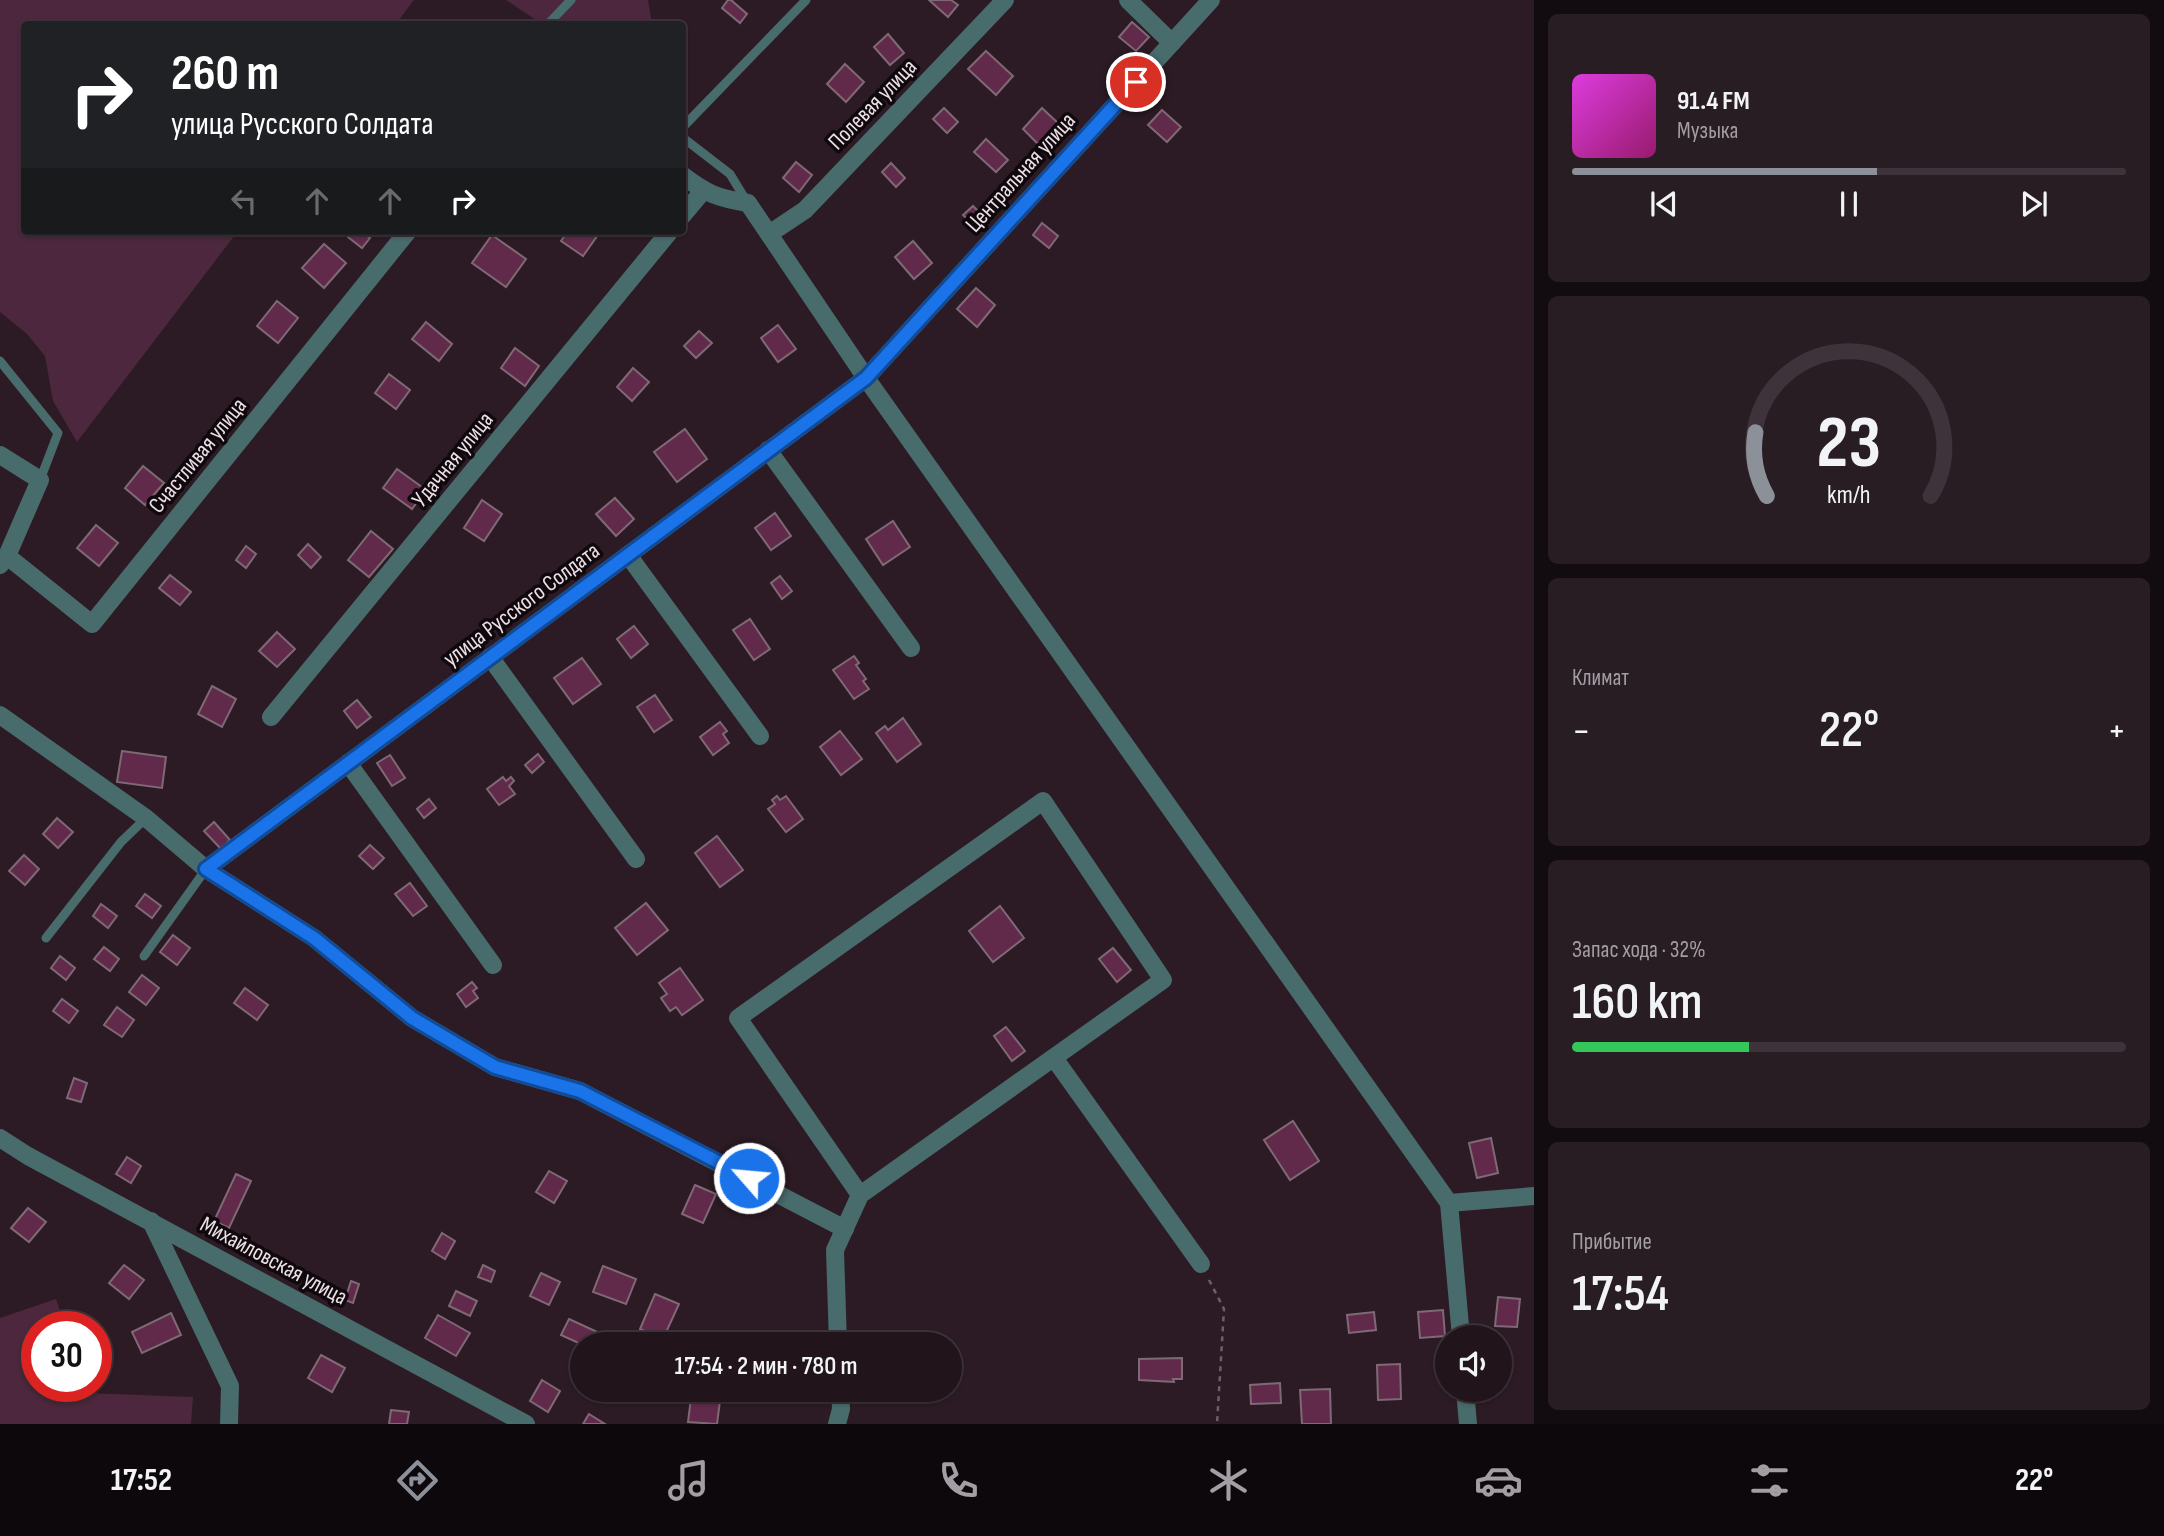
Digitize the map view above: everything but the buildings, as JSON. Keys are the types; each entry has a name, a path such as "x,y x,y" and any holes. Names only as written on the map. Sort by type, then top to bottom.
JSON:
{"street":[{"name":"Полевая улица","path":"769,234 805,210 1005,0"},
{"path":"1128,0 1172,43"},
{"name":"Центральная улица","path":"866,378 1212,0"},
{"path":"686,178 703,191 723,199 748,203 866,378 1449,1203 1460,1325"},
{"path":"686,211 703,191"},
{"name":"Счастливая улица","path":"4,560 92,624 405,235"},
{"name":"Удачная улица","path":"271,717 667,235"},
{"name":"улица Русского Солдата","path":"206,869 866,378"},
{"path":"768,450 911,648"},
{"path":"0,455 40,480 4,560"},
{"path":"628,555 760,736"},
{"path":"490,657 636,859"},
{"path":"0,715 146,818 206,869 314,938 412,1018 495,1067 580,1091 845,1229"},
{"path":"348,763 493,965"},
{"path":"838,1332 835,1251 860,1195 1163,980 1043,801 738,1018 860,1195"},
{"path":"1054,1058 1201,1264"},
{"name":"Михайловская улица","path":"0,1138 28,1156 526,1424"},
{"path":"1449,1203 1534,1196"},
{"path":"151,1221 230,1386 229,1424"},
{"path":"836,1424 841,1402"},
{"path":"1466,1402 1468,1424"}],"lane":[{"path":"551,21 571,0"},
{"path":"686,124 806,0"},
{"path":"686,140 730,174 748,203"},
{"path":"0,361 58,433 40,480"},
{"path":"46,937 121,842 146,818"},
{"path":"144,956 206,869"}],"path":[{"path":"1201,1264 1224,1310 1217,1424"}],"shaded area":[{"path":"0,0 414,0 398,21 21,21 21,235 235,235 77,442 53,401 45,356 27,334 0,312"},
{"path":"506,0 648,0 652,21 538,21"},
{"path":"56,1299 60,1311 21,1311 21,1402 112,1402 112,1394 193,1397 191,1424 0,1424 0,1318"}],"route":[{"path":"749,1178 580,1091 495,1067 412,1018 314,938 206,869 866,378 1136,82"}]}
